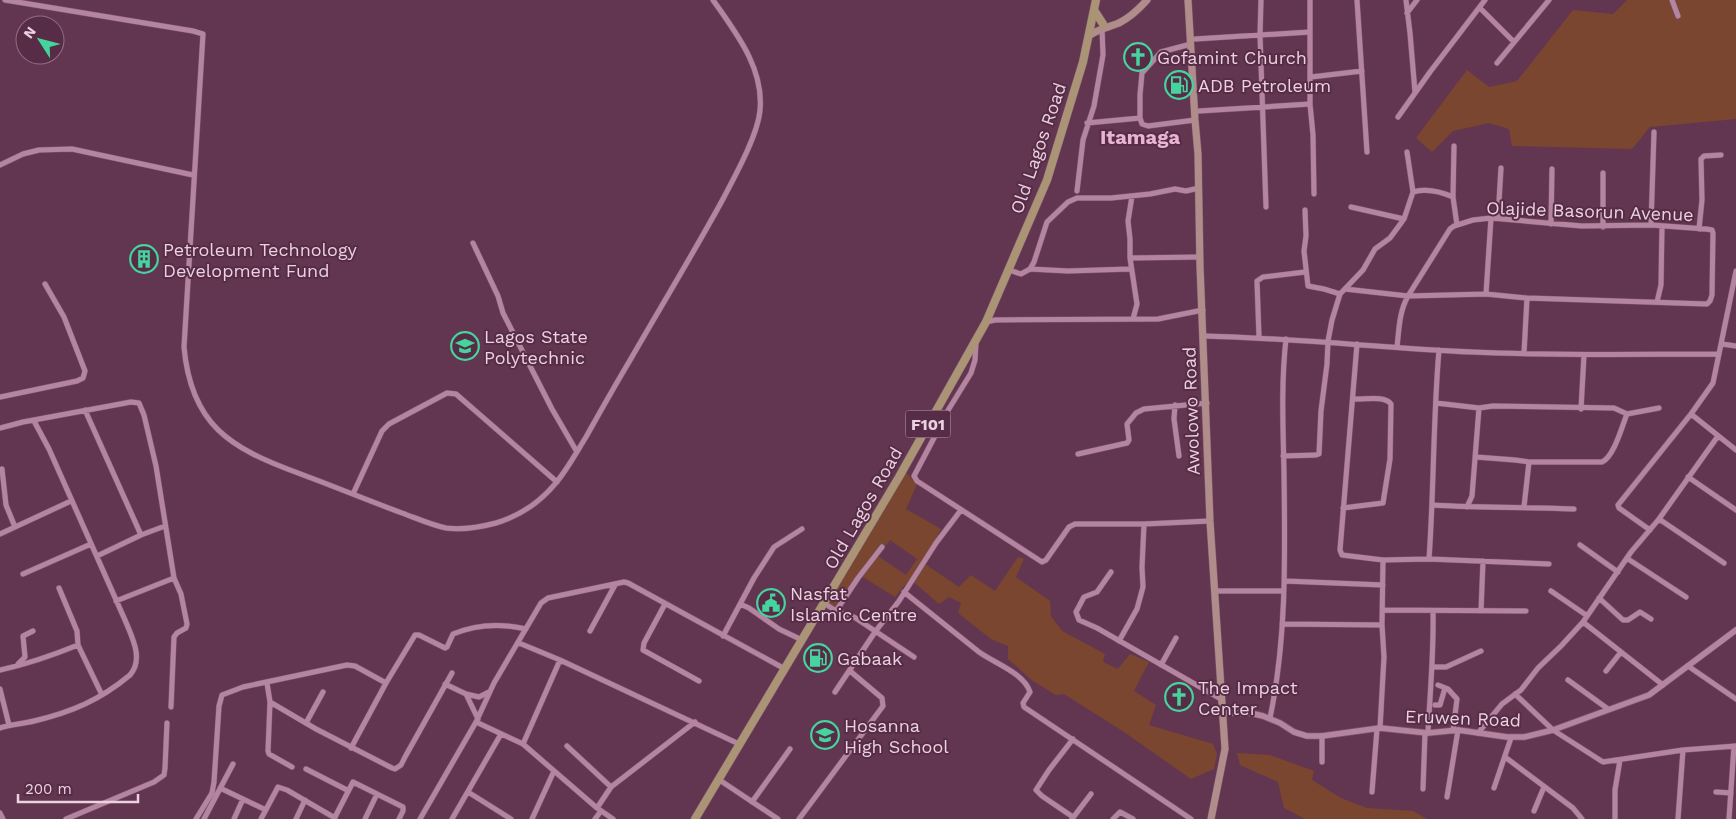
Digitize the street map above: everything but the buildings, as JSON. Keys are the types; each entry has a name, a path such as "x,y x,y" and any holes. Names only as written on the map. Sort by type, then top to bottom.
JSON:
{"main road":[{"name":"Old Lagos Road","path":"695,819 899,477 986,322 1047,180 1090,35 1096,0"},
{"path":"1090,35 1102,26 1117,20 1142,0"},
{"path":"1092,25 1117,24 1128,18 1147,0"},
{"name":"Awolowo Road","path":"1188,0 1199,111 1210,521 1226,752 1211,819"},
{"name":"Awolowo Road","path":"1193,0 1202,310 1206,336 1218,592 1226,713 1226,752 1216,819"},
{"path":"1094,10 1102,26"}],"street":[{"path":"5,0 203,34 184,347 186,371 196,401 220,432 240,448 270,462 445,528 467,528 499,522 515,515 542,498 557,482 577,452 740,167 756,126 760,112 760,99 749,55 714,0"},
{"path":"1261,0 1260,35 1266,207"},
{"path":"1310,0 1310,104 1313,135 1314,194"},
{"path":"1357,0 1367,152"},
{"path":"1406,0 1415,92"},
{"path":"1407,13 1417,0"},
{"path":"1398,117 1485,0"},
{"path":"1496,64 1549,0"},
{"path":"1672,0 1678,16"},
{"path":"1480,8 1514,42"},
{"path":"1077,191 1083,140 1094,106 1102,63 1102,26"},
{"path":"1195,120 1148,126 1142,124 1140,118 1140,94 1142,72 1161,52 1193,41 1310,32"},
{"path":"1311,77 1362,71"},
{"path":"1199,111 1310,104"},
{"path":"1087,124 1140,118"},
{"path":"1651,225 1654,132"},
{"path":"1397,347 1402,310 1408,296 1450,229 1457,225 1453,197 1454,146"},
{"path":"0,164 23,154 39,150 72,150 193,175"},
{"path":"1283,456 1316,456 1319,454 1328,342 1340,294 1363,270 1375,249 1390,238 1404,219 1413,192 1407,152"},
{"path":"1699,229 1702,200 1701,158 1704,156 1721,155"},
{"path":"1498,218 1501,168"},
{"path":"1551,224 1552,168"},
{"path":"1603,173 1603,226"},
{"path":"1030,269 1038,252 1047,222 1068,202 1077,198 1111,198 1175,189 1186,191 1199,188"},
{"path":"1413,192 1429,191 1444,193 1453,197"},
{"path":"1132,196 1128,221 1130,269 1134,279 1137,304 1133,319"},
{"path":"1352,208 1404,219"},
{"path":"1305,210 1306,236 1304,251 1308,286 1324,288 1340,294"},
{"path":"1486,294 1490,218"},
{"name":"Olajide Basorun Avenue","path":"1457,225 1473,220 1498,218 1551,224 1651,225 1712,230 1712,295 1710,301 1707,304 1657,302"},
{"path":"1345,289 1408,296 1486,294 1526,298 1657,302 1661,285 1662,226"},
{"path":"473,243 498,296 503,313 560,425 577,452"},
{"path":"1130,258 1200,256"},
{"path":"1009,270 1021,274 1030,269 1068,271 1130,269"},
{"path":"1650,530 1619,508 1618,504 1714,383 1734,294 1736,271"},
{"path":"1259,337 1258,281 1263,277 1305,272"},
{"path":"0,397 78,381 83,378 85,371 64,317 45,284"},
{"path":"1524,353 1526,298"},
{"path":"986,322 994,320 1158,319 1202,310"},
{"path":"1206,336 1259,337 1439,350 1524,353 1584,355 1607,353 1719,354"},
{"path":"976,339 972,373 947,412 944,424 932,442 914,479 1042,562 1046,560 1070,526 1075,524 1144,524 1210,521"},
{"path":"1270,718 1277,684 1284,591 1282,385 1286,339"},
{"path":"1357,344 1343,508 1340,550 1342,554 1383,560 1429,559 1549,564"},
{"path":"1722,344 1736,346"},
{"path":"1429,559 1439,350"},
{"path":"1581,408 1584,355"},
{"path":"353,494 382,431 389,424 447,393 456,394 557,482"},
{"path":"1343,508 1383,503 1390,459 1391,404 1389,401 1384,400 1352,399"},
{"path":"0,428 85,410 131,402 139,403 144,414 156,466 174,578 184,604 187,626 174,637 171,707"},
{"path":"1078,454 1127,444 1129,440 1127,424 1136,413 1144,409 1207,403"},
{"path":"1436,403 1479,408 1493,406 1614,408 1627,414 1658,408"},
{"path":"1176,405 1174,419 1178,456"},
{"path":"1467,507 1472,496 1479,408"},
{"path":"85,410 142,535"},
{"path":"1476,457 1529,462 1602,462 1607,460 1627,414"},
{"path":"1691,414 1736,450"},
{"path":"0,728 58,715 87,705 130,675 135,668 136,661 134,643 97,556 34,421"},
{"path":"1478,733 1502,704 1521,690 1538,668 1583,622 1586,615 1659,519 1718,436"},
{"path":"1524,507 1529,462"},
{"path":"2,469 6,505 15,527"},
{"path":"1688,477 1736,510"},
{"path":"1472,496 1477,508"},
{"path":"0,534 71,501"},
{"path":"1433,505 1574,510"},
{"path":"835,692 875,632 899,601 941,536 961,510"},
{"path":"1659,519 1724,563"},
{"path":"1119,641 1137,609 1143,587 1144,524"},
{"path":"97,556 165,526"},
{"path":"724,636 740,604 776,544 802,529"},
{"path":"23,574 91,544"},
{"path":"1580,545 1618,572"},
{"path":"836,611 882,547"},
{"path":"1628,559 1686,597"},
{"path":"1372,792 1384,657 1382,625 1383,560"},
{"path":"1481,611 1484,561"},
{"path":"1111,572 1097,592 1090,593 1084,597 1076,612 1076,617 1221,700"},
{"path":"116,601 174,578"},
{"path":"1284,582 1383,585"},
{"path":"420,819 477,720 490,690 544,599 628,583 785,669"},
{"path":"590,631 615,585"},
{"path":"59,588 77,631 78,645 102,695"},
{"path":"1218,592 1284,591"},
{"path":"1551,591 1586,615"},
{"path":"904,592 978,652 991,661 1006,667 1020,679 1030,692 1023,703 1024,707 1191,819"},
{"path":"1599,598 1625,621 1640,612 1651,619"},
{"path":"824,602 836,611 854,617 914,657"},
{"path":"665,604 644,643 643,650 699,681"},
{"path":"740,604 779,629 802,640"},
{"path":"1383,610 1526,611"},
{"path":"1423,789 1433,667 1432,611"},
{"path":"1583,622 1663,685"},
{"path":"351,748 386,683 415,635 419,635 445,648 452,634 478,626 490,624 509,625 526,629"},
{"path":"1282,624 1382,625"},
{"path":"18,665 25,657 23,636 33,631"},
{"name":"Eruwen Road","path":"1226,713 1250,713 1270,718 1294,732 1307,736 1322,736 1378,728 1427,733 1455,731 1511,738 1524,737 1553,730 1648,695 1735,632"},
{"path":"1161,665 1176,638"},
{"path":"519,643 560,660 739,744"},
{"path":"0,670 30,664 78,645"},
{"path":"1433,667 1446,667 1481,651"},
{"path":"1606,671 1621,652"},
{"path":"523,744 560,660"},
{"path":"196,819 212,793 219,706 222,695 243,687 346,665 355,666 386,683"},
{"path":"1688,666 1736,699"},
{"path":"799,819 882,706 882,698 850,671"},
{"path":"270,702 351,748 392,768 398,768 406,758 452,673"},
{"path":"1568,680 1608,709"},
{"path":"267,683 270,702 268,751 269,754 292,767"},
{"path":"445,684 466,694 479,697 490,690"},
{"path":"1438,685 1453,694 1457,700 1448,797"},
{"path":"1435,705 1440,705 1445,688"},
{"path":"0,689 9,725"},
{"path":"306,723 322,692"},
{"path":"466,694 477,720 523,744 599,810 613,819"},
{"path":"1515,694 1553,730 1603,762 1683,750 1735,746 1729,819"},
{"path":"595,819 612,787 694,722"},
{"path":"66,819 142,788 161,778 164,775 165,768 167,723"},
{"path":"452,819 501,734"},
{"path":"1322,736 1322,762"},
{"path":"1494,788 1511,738"},
{"path":"1073,739 1049,770 1036,792 1072,818 1091,794"},
{"path":"567,746 612,787"},
{"path":"752,802 790,749"},
{"path":"1678,819 1683,750"},
{"path":"1505,757 1573,808 1582,819"},
{"path":"1615,819 1615,790 1620,760"},
{"path":"204,819 233,764"},
{"path":"306,769 347,790"},
{"path":"532,819 554,771"},
{"path":"718,779 778,819"},
{"path":"261,819 278,787 305,800 334,818 347,790 353,782 403,807 399,819"},
{"path":"1534,811 1544,787"},
{"path":"220,788 266,810"},
{"path":"468,792 511,819"},
{"path":"1716,792 1732,793"},
{"path":"365,819 377,794"},
{"path":"234,819 243,799"},
{"path":"296,819 305,800"},
{"path":"1113,819 1120,812 1133,819"},
{"path":"0,813 3,819"}],"shaded area":[{"path":"1627,0 1736,0 1736,119 1650,127 1632,149 1512,146 1509,129 1489,123 1453,131 1432,152 1416,138 1467,70 1489,87 1517,81 1573,10 1613,14"},
{"path":"906,473 917,484 906,509 941,529 925,564 959,587 971,575 995,591 1018,557 1024,559 1016,577 1050,601 1051,616 1062,631 1105,654 1103,662 1118,669 1130,654 1149,662 1134,691 1156,705 1149,725 1213,744 1217,754 1214,769 1191,779 1124,732 1064,694 1056,695 1033,681 1008,659 1008,646 991,639 958,613 961,603 949,597 939,604 910,579 895,597 858,574 834,608 824,608","holes":["890,540 917,559 906,575 878,556"]},
{"path":"1237,753 1270,755 1314,771 1312,780 1341,798 1367,808 1413,811 1427,819 1305,819 1284,808 1278,782 1240,765"}],"place":[{"name":"Gofamint Church","path":"1138,57"},
{"name":"ADB Petroleum","path":"1179,85"},
{"name":"Petroleum Technology Development Fund","path":"144,259"},
{"name":"Lagos State Polytechnic","path":"465,346"},
{"name":"Nasfat Islamic Centre","path":"771,603"},
{"name":"Gabaak","path":"818,658"},
{"name":"The Impact Center","path":"1179,697"},
{"name":"Hosanna High School","path":"825,735"}],"district":[{"name":"Itamaga","path":"1140,137"}]}
